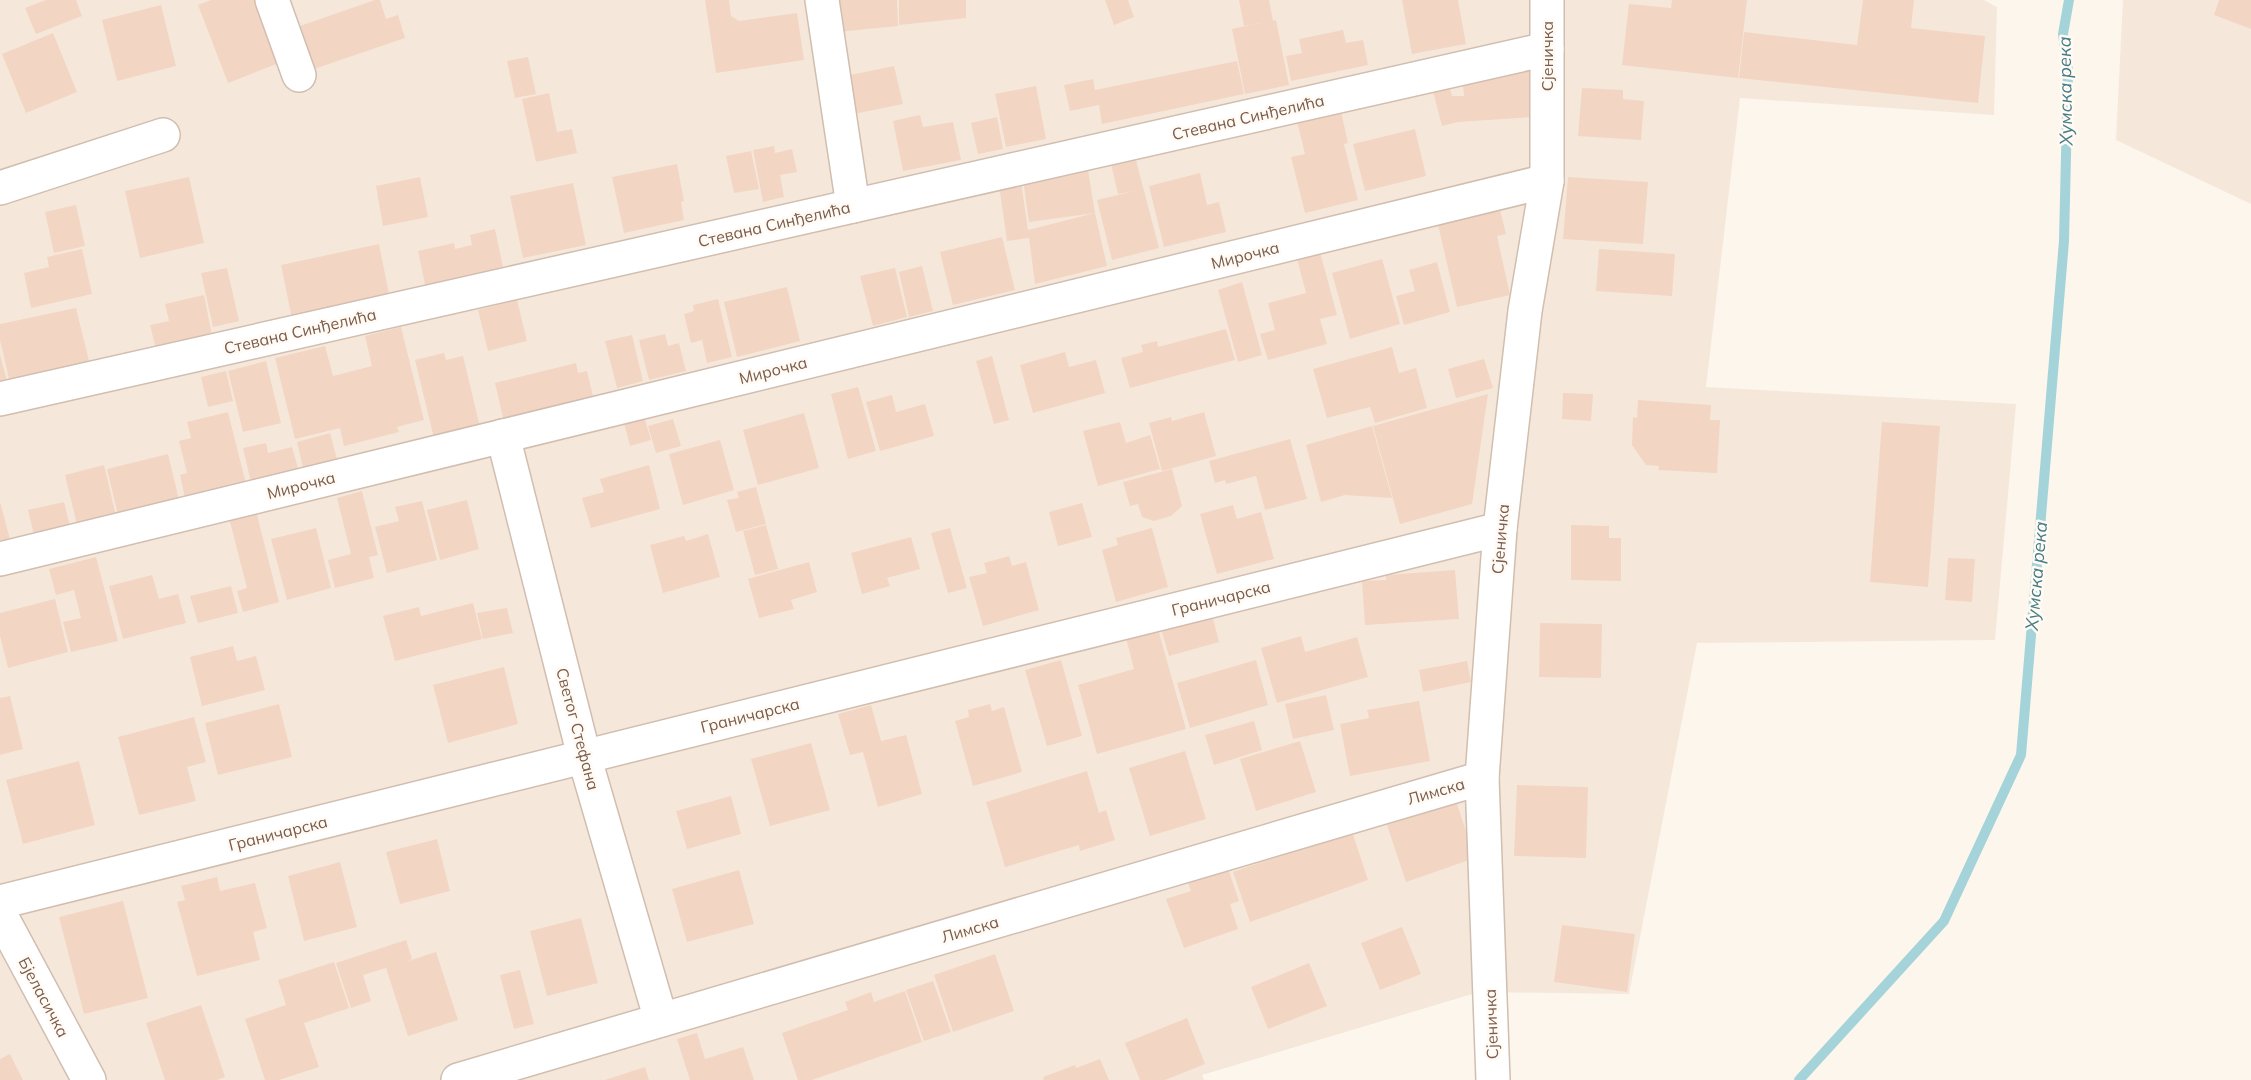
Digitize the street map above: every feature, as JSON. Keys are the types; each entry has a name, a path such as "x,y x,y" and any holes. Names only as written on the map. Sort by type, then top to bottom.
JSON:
{"street":[{"path":"272,0 298,75"},
{"path":"822,0 853,206"},
{"name":"Сјеничка","path":"1493,1080 1482,778 1500,529 1525,311 1547,181 1547,0"},
{"name":"Стевана Синђелића","path":"0,399 1547,49"},
{"path":"0,188 163,135"},
{"name":"Мирочка","path":"0,559 1547,181"},
{"name":"Светог Стефана","path":"503,436 584,756 661,1020"},
{"name":"Граничарска","path":"0,902 1500,529"},
{"name":"Лимска","path":"459,1080 1482,778"},
{"name":"Бјеласичка","path":"0,914 88,1080"}],"shaded area":[{"path":"0,0 1984,0 1997,7 1994,115 1740,98 1706,387 2016,404 1995,640 1697,643 1629,994 1479,992 1202,1075 1204,1080 0,1080"},
{"path":"2123,0 2251,0 2251,204 2116,140"}],"building":[{"path":"46,0 76,0 82,16 36,34 25,8"},
{"path":"211,0 254,0 279,63 228,83 198,5"},
{"path":"380,0 386,19 398,15 405,38 311,70 297,27"},
{"path":"705,0 729,0 731,16 739,21 797,13 804,60 716,73"},
{"path":"824,0 897,0 898,26 828,33"},
{"path":"899,0 966,0 966,18 899,25"},
{"path":"1105,0 1128,0 1134,17 1114,25"},
{"path":"1239,0 1269,0 1273,21 1276,20 1289,85 1245,94 1232,29 1265,22 1244,26"},
{"path":"1402,0 1458,0 1466,44 1412,54"},
{"path":"1672,0 1747,0 1738,78 1622,65 1629,4 1671,8"},
{"path":"1863,0 1914,0 1911,28 1985,36 1978,103 1739,78 1744,32 1857,45"},
{"path":"2219,0 2251,0 2251,29 2214,15"},
{"path":"161,5 176,66 117,81 102,20"},
{"path":"1343,30 1346,43 1363,40 1368,65 1291,81 1286,56 1302,53 1299,39"},
{"path":"53,33 77,92 26,113 2,54"},
{"path":"528,57 536,94 515,98 507,61"},
{"path":"1237,61 1244,94 1102,124 1099,105 1070,111 1064,85 1093,79 1095,90"},
{"path":"1530,61 1533,117 1458,122 1442,126 1430,80 1447,76 1452,96 1464,96 1462,74"},
{"path":"894,66 903,104 844,116 836,78"},
{"path":"1036,86 1046,139 1006,147 995,94"},
{"path":"1582,88 1623,90 1623,99 1644,101 1641,140 1578,136"},
{"path":"549,93 557,132 572,129 577,153 536,162 522,99"},
{"path":"1338,98 1348,143 1344,144 1358,200 1305,213 1291,157 1305,154 1294,109"},
{"path":"920,115 923,127 953,122 961,160 903,171 893,121"},
{"path":"997,117 1003,149 978,154 971,123"},
{"path":"1415,129 1426,176 1365,191 1353,144"},
{"path":"774,146 775,153 792,149 797,172 780,175 784,197 763,202 753,150"},
{"path":"1133,149 1159,248 1112,260 1097,200 1134,191 1118,194 1109,155"},
{"path":"751,151 759,189 734,193 726,156"},
{"path":"677,164 684,201 681,202 684,220 624,233 612,177"},
{"path":"1087,164 1095,213 1029,222 1022,173"},
{"path":"1200,173 1207,205 1219,202 1226,232 1164,247 1149,186"},
{"path":"1020,175 1028,230 1095,213 1107,266 1035,284 1029,238 1007,241 998,178"},
{"path":"189,177 204,243 140,258 125,191"},
{"path":"420,177 428,217 383,226 376,186"},
{"path":"1568,177 1648,182 1643,244 1563,239"},
{"path":"573,183 586,245 523,258 510,196"},
{"path":"1498,202 1506,234 1497,236 1510,295 1457,307 1436,216"},
{"path":"76,205 85,246 54,253 45,212"},
{"path":"495,229 503,267 461,277 462,282 426,289 418,251 454,243 455,249 472,245 470,235"},
{"path":"1002,237 1015,290 953,305 940,252"},
{"path":"379,244 390,299 292,319 281,265"},
{"path":"82,249 92,294 31,308 24,273 49,267 47,257"},
{"path":"1599,249 1675,254 1672,296 1596,291"},
{"path":"1320,252 1337,315 1320,319 1327,344 1268,360 1260,334 1275,330 1268,303 1306,293 1297,259"},
{"path":"1382,259 1400,324 1350,339 1332,273"},
{"path":"1437,262 1450,312 1404,325 1396,296 1415,291 1409,270"},
{"path":"922,266 933,311 909,317 899,272"},
{"path":"227,268 239,321 213,327 201,273"},
{"path":"895,268 907,317 873,326 860,276"},
{"path":"1242,282 1262,355 1238,362 1218,290"},
{"path":"787,287 800,341 737,357 724,302"},
{"path":"204,295 213,340 157,353 150,325 169,321 165,304"},
{"path":"718,299 732,357 707,363 702,340 691,343 684,314 694,311 693,305"},
{"path":"517,300 527,341 488,351 478,310"},
{"path":"76,308 90,365 10,383 0,340 0,324"},
{"path":"401,327 424,420 397,427 399,432 344,446 340,428 295,439 275,358 325,346 333,376 372,366 365,336"},
{"path":"1226,329 1235,360 1130,388 1121,358 1143,352 1141,345 1157,341 1158,347"},
{"path":"665,334 668,346 679,343 686,371 649,380 639,340"},
{"path":"632,335 643,381 617,388 605,341"},
{"path":"1392,347 1399,373 1416,368 1427,408 1375,423 1370,407 1327,418 1313,369"},
{"path":"1065,352 1069,367 1096,360 1105,393 1033,413 1020,365"},
{"path":"444,353 446,360 463,356 480,427 434,438 415,360"},
{"path":"0,354 8,385 0,386"},
{"path":"992,356 1009,420 994,424 976,361"},
{"path":"1484,359 1493,388 1456,398 1448,369"},
{"path":"266,361 281,423 243,432 228,371"},
{"path":"576,363 578,373 587,371 594,400 504,422 495,383"},
{"path":"226,371 233,401 208,407 201,377"},
{"path":"858,387 876,451 848,459 831,394"},
{"path":"1563,393 1593,394 1591,421 1562,419"},
{"path":"1488,394 1472,504 1400,524 1373,426"},
{"path":"892,395 896,412 925,404 934,436 880,451 866,402"},
{"path":"1638,400 1711,405 1710,420 1720,420 1717,473 1658,470 1659,466 1646,465 1632,445 1633,417 1637,418"},
{"path":"228,412 247,488 186,503 180,475 187,473 179,441 191,438 187,422"},
{"path":"1204,412 1216,456 1162,471 1149,423 1171,417 1172,421"},
{"path":"643,413 651,440 630,446 623,419"},
{"path":"804,413 819,468 758,485 743,430"},
{"path":"673,419 681,446 656,453 648,426"},
{"path":"1120,422 1126,443 1150,435 1160,469 1098,486 1083,431"},
{"path":"1882,422 1940,426 1928,587 1870,582"},
{"path":"1372,426 1392,498 1345,495 1321,502 1306,445"},
{"path":"330,433 338,463 304,472 297,442"},
{"path":"1290,439 1307,499 1265,510 1256,476 1226,484 1225,480 1215,483 1209,461"},
{"path":"720,440 734,490 683,505 669,454"},
{"path":"266,443 268,453 292,447 300,475 252,487 243,448"},
{"path":"168,454 180,504 119,519 107,469"},
{"path":"104,465 117,520 78,529 65,475"},
{"path":"649,465 660,509 591,528 582,498 604,492 600,479"},
{"path":"1172,469 1182,506 1171,516 1154,521 1142,517 1138,504 1130,506 1123,482"},
{"path":"756,487 766,524 736,532 727,500 739,498 737,492"},
{"path":"362,491 378,555 369,557 374,578 335,588 328,560 351,554 337,498"},
{"path":"467,500 479,549 440,560 427,510"},
{"path":"422,501 437,560 387,573 375,527 399,521 395,507"},
{"path":"0,502 11,543 0,546"},
{"path":"64,502 71,530 35,539 28,510"},
{"path":"1082,503 1092,537 1058,546 1049,512"},
{"path":"1233,505 1237,519 1261,512 1274,559 1217,574 1200,514"},
{"path":"256,511 279,602 243,612 237,591 247,588 229,518"},
{"path":"766,525 778,569 755,575 743,531"},
{"path":"1571,525 1609,526 1609,538 1621,538 1621,581 1571,580"},
{"path":"316,528 331,588 287,600 271,539"},
{"path":"950,528 967,588 948,593 931,533"},
{"path":"1152,528 1168,587 1116,602 1102,550 1118,545 1116,538"},
{"path":"708,534 720,577 663,593 650,545 684,536 686,541"},
{"path":"911,537 920,569 887,578 890,586 862,594 851,553"},
{"path":"1009,556 1012,566 1026,562 1039,610 983,626 969,577 987,573 984,563"},
{"path":"96,557 118,641 71,652 63,622 81,618 74,590 56,595 49,569"},
{"path":"1948,558 1975,559 1972,602 1945,600"},
{"path":"809,562 817,592 791,600 794,609 759,618 748,579"},
{"path":"1455,570 1459,619 1365,625 1362,581 1386,580 1386,575"},
{"path":"152,575 159,599 178,594 186,623 123,639 109,586"},
{"path":"231,586 238,613 198,623 190,596"},
{"path":"55,599 68,652 8,668 0,636 0,613"},
{"path":"473,603 482,639 395,661 383,616 419,607 421,616"},
{"path":"507,608 513,633 483,639 477,613"},
{"path":"1212,615 1219,642 1169,656 1161,629"},
{"path":"1540,623 1602,624 1601,678 1539,677"},
{"path":"1158,629 1186,729 1097,754 1078,685 1134,669 1126,638"},
{"path":"1301,636 1305,652 1357,637 1368,677 1277,703 1261,648"},
{"path":"233,646 237,661 256,656 265,690 202,706 190,657"},
{"path":"1061,660 1082,736 1047,746 1025,670"},
{"path":"1256,660 1268,705 1190,728 1177,683"},
{"path":"1467,661 1471,682 1423,692 1419,670"},
{"path":"504,667 518,724 448,743 433,685"},
{"path":"1326,695 1334,730 1293,739 1285,704"},
{"path":"10,696 23,749 0,755 0,698"},
{"path":"1419,701 1430,761 1350,776 1340,724 1369,718 1367,710"},
{"path":"279,704 292,757 218,775 205,723"},
{"path":"990,704 992,711 1004,707 1022,772 973,786 955,721 969,717 968,710"},
{"path":"871,705 881,741 906,735 922,794 878,807 863,752 850,755 838,714"},
{"path":"194,717 206,762 187,767 196,801 139,815 118,737"},
{"path":"1254,721 1262,750 1214,765 1205,735"},
{"path":"1300,741 1316,792 1256,811 1240,759"},
{"path":"811,743 830,810 770,826 751,759"},
{"path":"1185,751 1206,819 1150,836 1129,768"},
{"path":"79,761 95,825 23,844 6,780"},
{"path":"1087,771 1099,813 1106,810 1115,840 1080,851 1079,845 1005,867 986,802"},
{"path":"1517,785 1588,787 1586,858 1514,856"},
{"path":"731,796 741,834 687,849 676,811"},
{"path":"1456,801 1475,858 1406,882 1387,825"},
{"path":"1352,831 1368,880 1250,922 1233,872"},
{"path":"437,839 450,891 400,904 386,852"},
{"path":"340,862 357,927 304,941 288,876"},
{"path":"1226,862 1239,901 1230,904 1238,929 1184,948 1166,899 1191,891 1186,876"},
{"path":"739,870 754,924 687,942 672,889"},
{"path":"217,877 220,891 255,883 267,928 253,932 260,960 197,976 177,902 185,900 181,886"},
{"path":"123,901 148,998 84,1014 59,917"},
{"path":"581,918 598,983 547,996 530,931"},
{"path":"1562,925 1635,934 1627,992 1554,982"},
{"path":"1402,927 1421,974 1380,990 1361,943"},
{"path":"406,940 412,959 405,962 436,952 458,1020 408,1036 386,968 363,975 371,1001 351,1008 336,963"},
{"path":"995,954 1014,1011 953,1032 934,975"},
{"path":"334,962 349,1008 304,1023 319,1067 279,1080 265,1080 245,1019 286,1005 278,980"},
{"path":"1309,963 1327,1006 1268,1029 1251,987"},
{"path":"520,970 534,1024 514,1029 500,975"},
{"path":"933,981 951,1032 924,1041 906,990"},
{"path":"905,991 922,1042 812,1080 798,1080 782,1033 848,1010 845,1002 871,992 874,1002"},
{"path":"201,1005 225,1077 217,1080 165,1080 146,1023"},
{"path":"1187,1018 1205,1064 1165,1080 1140,1080 1125,1043"},
{"path":"697,1033 705,1059 743,1047 754,1080 690,1080 677,1039"},
{"path":"10,1054 23,1080 0,1080 0,1059"},
{"path":"1100,1059 1109,1080 1044,1080 1043,1077 1075,1065 1076,1068"},
{"path":"645,1067 649,1080 605,1080"}],"waterway":[{"name":"Хумска река","path":"1799,1080 1944,921 2021,755 2064,241 2068,71 2063,34 2069,0"}]}
